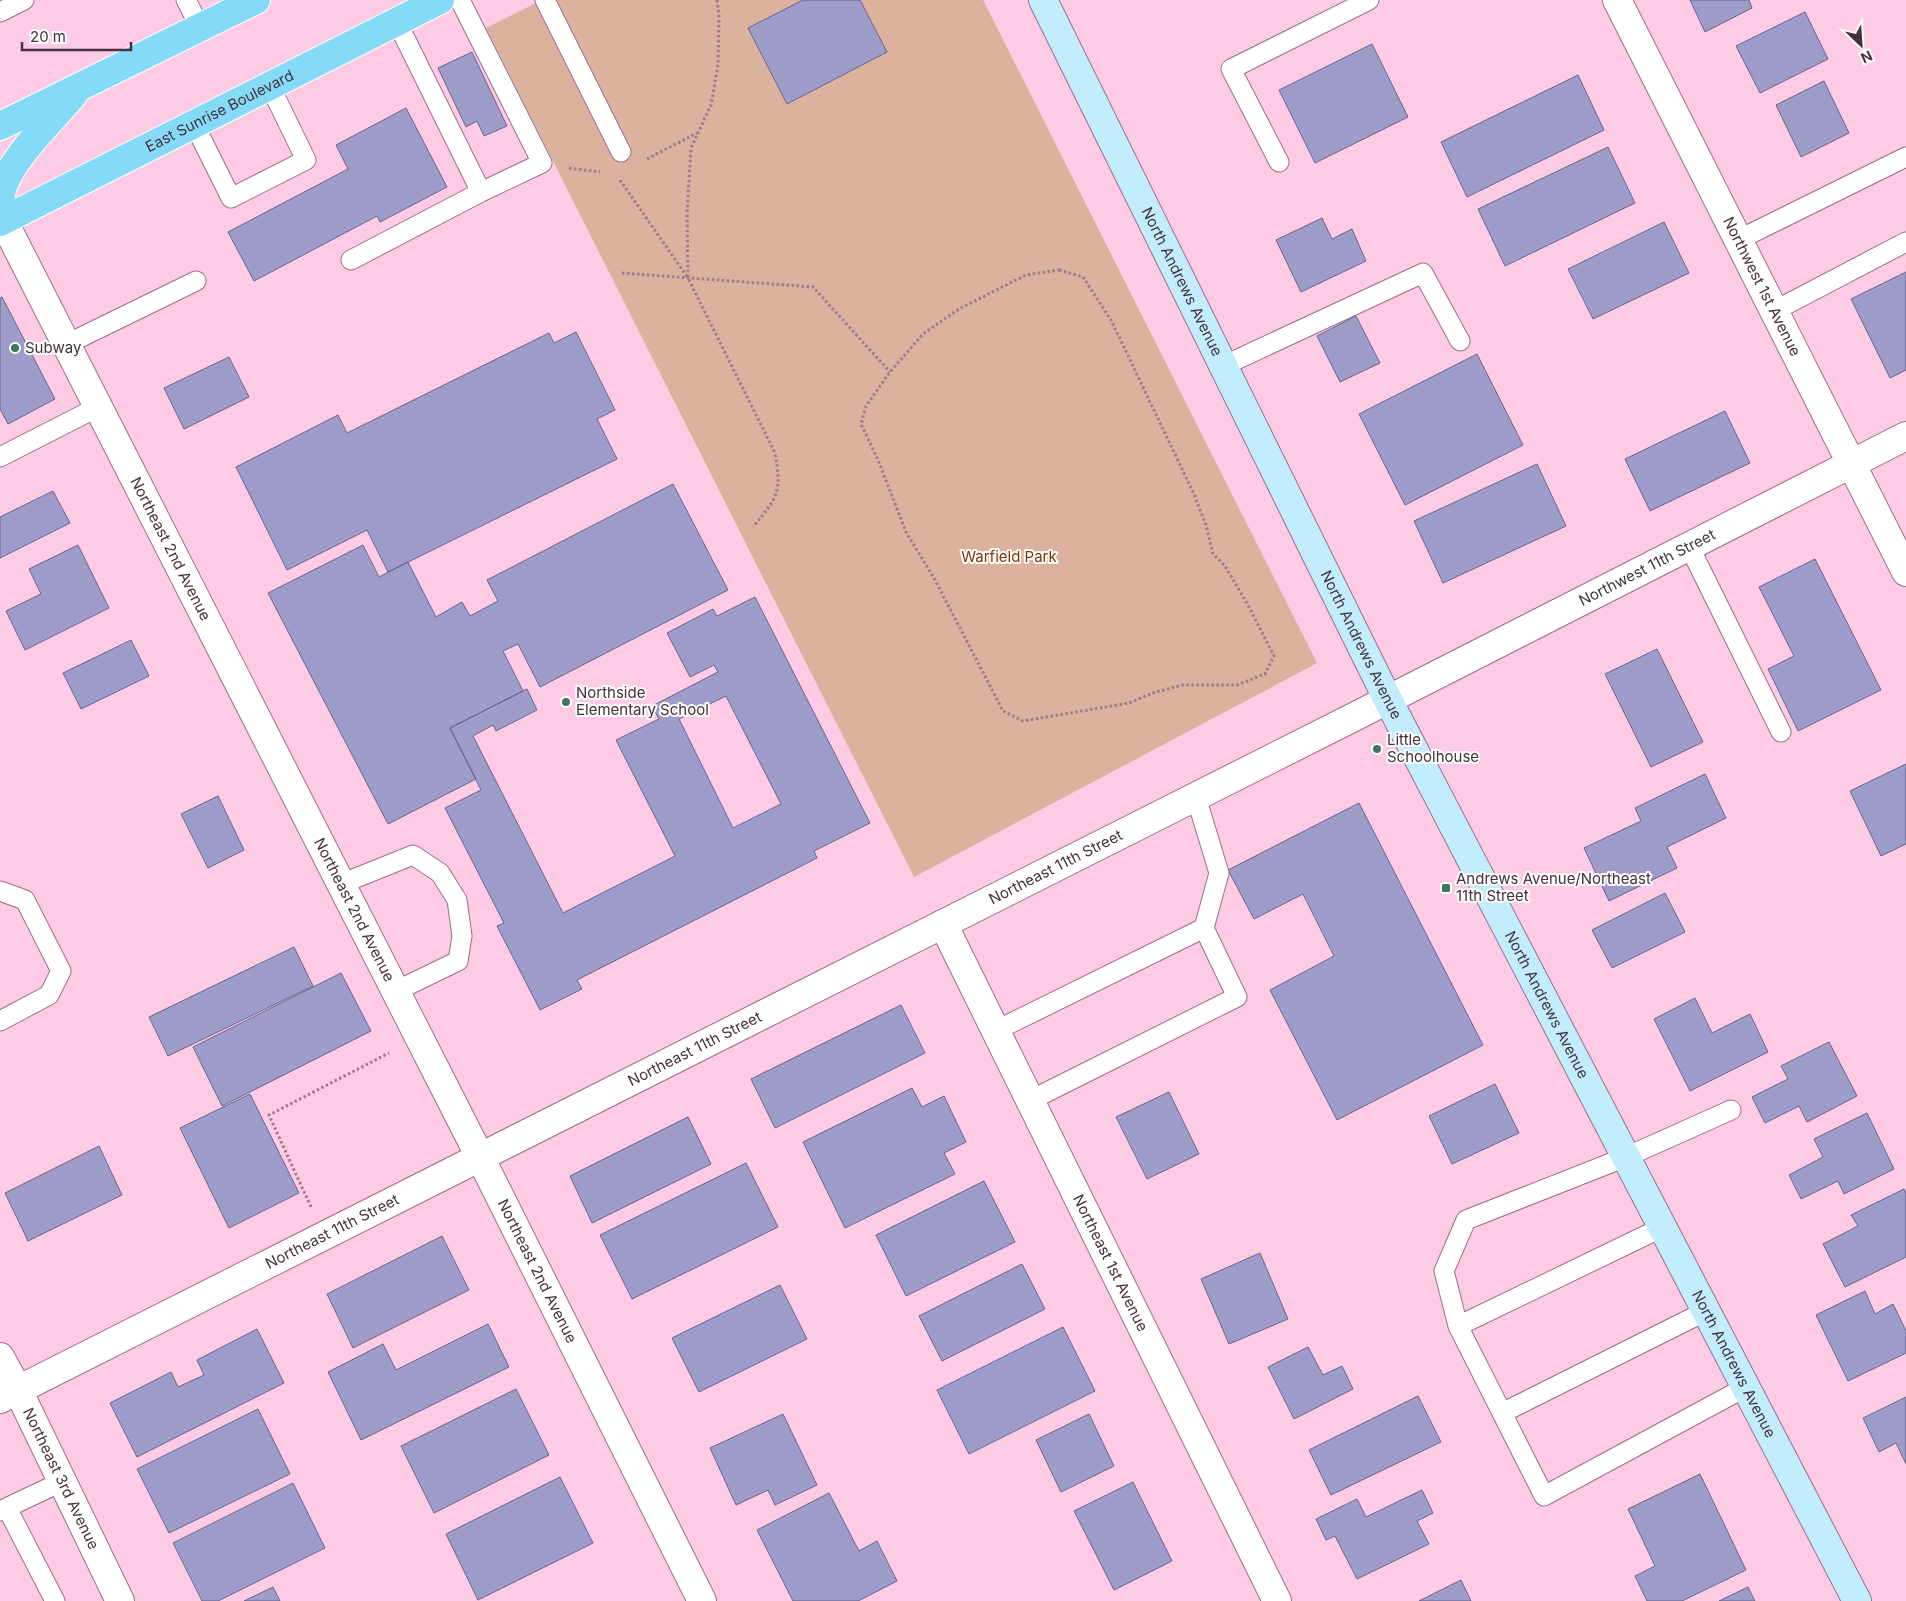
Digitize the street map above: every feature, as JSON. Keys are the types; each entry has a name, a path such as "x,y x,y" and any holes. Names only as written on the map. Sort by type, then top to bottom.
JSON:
{"main road":[{"path":"0,126 256,0"},
{"name":"East Sunrise Boulevard","path":"2,221 440,0"},
{"name":"North Andrews Avenue","path":"1043,0 1388,700 1857,1601"},
{"path":"2,221 0,209 1,193 14,164 80,86"}],"street":[{"name":"Northwest 1st Avenue","path":"1618,0 1906,572"},
{"name":"Northeast 2nd Avenue","path":"2,221 67,344 396,991 702,1601"},
{"name":"Northwest 11th Street","path":"1388,700 1906,436"},
{"name":"Northeast 11th Street","path":"9,1394 1388,700"},
{"name":"Northeast 1st Avenue","path":"943,924 1278,1601"},
{"name":"Northeast 3rd Avenue","path":"0,1357 9,1394 63,1481 120,1601"}],"lane":[{"path":"0,12 24,0"},
{"path":"186,0 200,27"},
{"path":"351,260 481,192 542,163 460,0"},
{"path":"545,0 622,152"},
{"path":"1279,162 1231,69 1370,0"},
{"path":"397,22 481,192"},
{"path":"194,124 230,198 306,160 270,86"},
{"path":"1738,240 1906,157"},
{"path":"1774,311 1906,242"},
{"path":"1223,366 1423,273 1460,341"},
{"path":"67,344 196,281"},
{"path":"0,457 98,407"},
{"path":"1689,546 1781,732"},
{"path":"1029,1101 1237,997 1204,928 1219,873 1196,797"},
{"path":"341,884 413,855 440,873 457,900 462,936 458,960 396,991"},
{"path":"0,891 25,900 62,971 49,995 0,1021"},
{"path":"995,1031 1204,928"},
{"path":"1731,1110 1626,1157 1466,1220 1444,1271 1458,1326 1544,1496 1746,1387"},
{"path":"1458,1326 1662,1227"},
{"path":"1502,1413 1706,1312"},
{"path":"52,1600 3,1510 63,1481"}],"path":[{"path":"688,278 687,213 692,148 711,106 718,65 717,0"},
{"path":"617,175 688,278 775,453 780,478 774,502 753,527"},
{"path":"1060,270 1083,277 1111,320 1193,492 1206,525 1213,554 1226,566 1274,656 1265,674 1237,685 1182,685 1153,693 1129,703 1023,721 1003,711 934,578 906,532 878,460 861,424 866,406 890,372 923,334 959,309 1026,275 1060,270"},
{"path":"622,273 813,287 890,372"},
{"path":"312,1208 269,1115 389,1053"}],"green space":[{"name":"Warfield Park","path":"542,0 983,0 1317,663 914,877 486,28"}],"building":[{"path":"803,0 860,0 887,52 787,104 748,28"},
{"path":"1690,0 1749,0 1752,8 1705,32"},
{"path":"1805,12 1828,59 1760,93 1736,46"},
{"path":"1372,44 1408,117 1315,163 1279,90"},
{"path":"472,52 507,126 484,136 477,121 466,127 438,68"},
{"path":"1578,75 1604,130 1467,197 1441,142"},
{"path":"1824,81 1849,133 1801,157 1776,105"},
{"path":"406,108 447,187 380,222 377,216 254,281 228,232 348,169 336,145"},
{"path":"1608,147 1635,203 1505,266 1478,209"},
{"path":"1322,218 1332,239 1352,229 1366,261 1301,292 1276,240"},
{"path":"1664,222 1689,273 1593,319 1568,269"},
{"path":"1906,272 1906,370 1890,378 1851,299"},
{"name":"Subway","path":"2,297 55,399 8,424 0,409 0,298"},
{"path":"1356,316 1380,363 1340,382 1317,336"},
{"path":"576,332 615,410 597,419 617,459 388,572 367,530 287,570 236,467 338,415 347,433 549,333 554,343"},
{"path":"1477,354 1523,445 1405,505 1359,414"},
{"path":"229,357 249,397 184,429 164,388"},
{"path":"1725,411 1750,463 1650,511 1625,459"},
{"path":"1537,464 1566,526 1443,583 1414,521"},
{"path":"673,484 728,590 540,687 518,644 503,651 523,691 450,728 476,779 388,824 268,593 363,545 379,577 408,562 436,617 462,602 470,616 498,601 487,580"},
{"path":"53,491 70,523 0,558 0,517"},
{"path":"78,545 109,608 25,650 6,611 41,594 29,569"},
{"path":"1815,559 1881,690 1798,731 1768,669 1794,656 1759,587"},
{"path":"755,597 870,823 814,851 817,858 577,980 582,989 540,1010 497,926 504,923 445,808 481,790 450,728 527,689 537,710 496,731 493,725 473,736 563,913 675,856 616,740 659,719 652,706 718,672 714,665 690,677 667,633 713,609 717,616","holes":["726,696 781,804 733,828 679,719"]},
{"path":"131,640 149,676 81,709 63,673"},
{"path":"1657,649 1703,742 1651,767 1605,674"},
{"path":"1906,764 1906,844 1881,856 1850,791"},
{"path":"1705,774 1726,818 1667,847 1677,868 1609,901 1584,848 1641,821 1635,808"},
{"path":"218,796 244,850 208,868 181,814"},
{"path":"1359,803 1483,1045 1337,1120 1270,990 1334,956 1303,894 1254,919 1228,870"},
{"path":"1665,893 1685,932 1612,968 1592,930"},
{"path":"294,947 313,986 168,1056 149,1017"},
{"path":"341,973 371,1031 222,1106 193,1047"},
{"path":"1695,998 1712,1033 1750,1014 1768,1052 1690,1091 1654,1019"},
{"path":"901,1005 925,1053 775,1128 751,1079"},
{"path":"1829,1042 1857,1096 1807,1122 1799,1106 1765,1123 1752,1097 1788,1079 1781,1066"},
{"path":"1495,1084 1519,1133 1452,1164 1429,1116"},
{"path":"912,1088 922,1107 944,1096 966,1142 944,1153 955,1174 845,1228 803,1142"},
{"path":"1169,1092 1199,1154 1147,1179 1116,1117"},
{"path":"250,1094 299,1193 229,1228 180,1128"},
{"path":"1867,1113 1894,1169 1844,1194 1838,1181 1801,1199 1789,1175 1823,1157 1814,1139"},
{"path":"688,1117 711,1164 592,1223 570,1176"},
{"path":"99,1146 122,1195 28,1241 5,1193"},
{"path":"746,1163 778,1227 632,1299 600,1235"},
{"path":"984,1181 1015,1242 906,1296 876,1235"},
{"path":"1904,1189 1906,1193 1906,1257 1845,1287 1823,1244 1858,1226 1851,1215"},
{"path":"442,1236 469,1290 353,1348 327,1294"},
{"path":"1260,1253 1288,1319 1229,1344 1201,1279"},
{"path":"1022,1264 1045,1309 942,1361 919,1316"},
{"path":"780,1285 807,1339 699,1392 672,1338"},
{"path":"1865,1291 1875,1314 1893,1304 1906,1331 1906,1353 1848,1381 1816,1315"},
{"path":"488,1324 509,1367 361,1440 328,1372 383,1344 396,1370"},
{"path":"1063,1327 1095,1391 969,1454 937,1390"},
{"path":"257,1329 284,1383 137,1457 110,1403 171,1372 178,1387 204,1375 197,1360"},
{"path":"1308,1347 1323,1375 1342,1366 1353,1389 1294,1419 1268,1367"},
{"path":"516,1389 549,1455 434,1513 401,1446"},
{"path":"1418,1396 1441,1442 1331,1495 1309,1450"},
{"path":"1906,1397 1906,1464 1896,1443 1879,1452 1863,1418"},
{"path":"258,1409 290,1474 169,1533 137,1469"},
{"path":"783,1414 817,1485 775,1505 768,1490 736,1505 710,1448"},
{"path":"1089,1414 1114,1466 1061,1492 1036,1440"},
{"path":"1700,1474 1746,1570 1682,1601 1647,1601 1635,1576 1655,1566 1628,1509"},
{"path":"560,1477 593,1543 478,1600 446,1534"},
{"path":"1133,1482 1172,1561 1114,1590 1074,1511"},
{"path":"293,1483 325,1548 218,1601 202,1601 173,1543"},
{"path":"1422,1490 1433,1513 1417,1521 1429,1544 1357,1579 1335,1536 1326,1540 1316,1519 1357,1499 1366,1517"},
{"path":"829,1493 859,1551 877,1541 897,1581 858,1601 793,1601 757,1530"},
{"path":"1461,1580 1471,1601 1419,1601"},
{"path":"273,1587 280,1601 244,1601"},
{"path":"1748,1587 1755,1601 1719,1601"}],"place":[{"name":"Subway","path":"15,348"},
{"name":"Northside Elementary School","path":"566,702"},
{"name":"Little Schoolhouse","path":"1377,749"},
{"name":"Andrews Avenue/Northeast 11th Street","path":"1446,888"}]}
